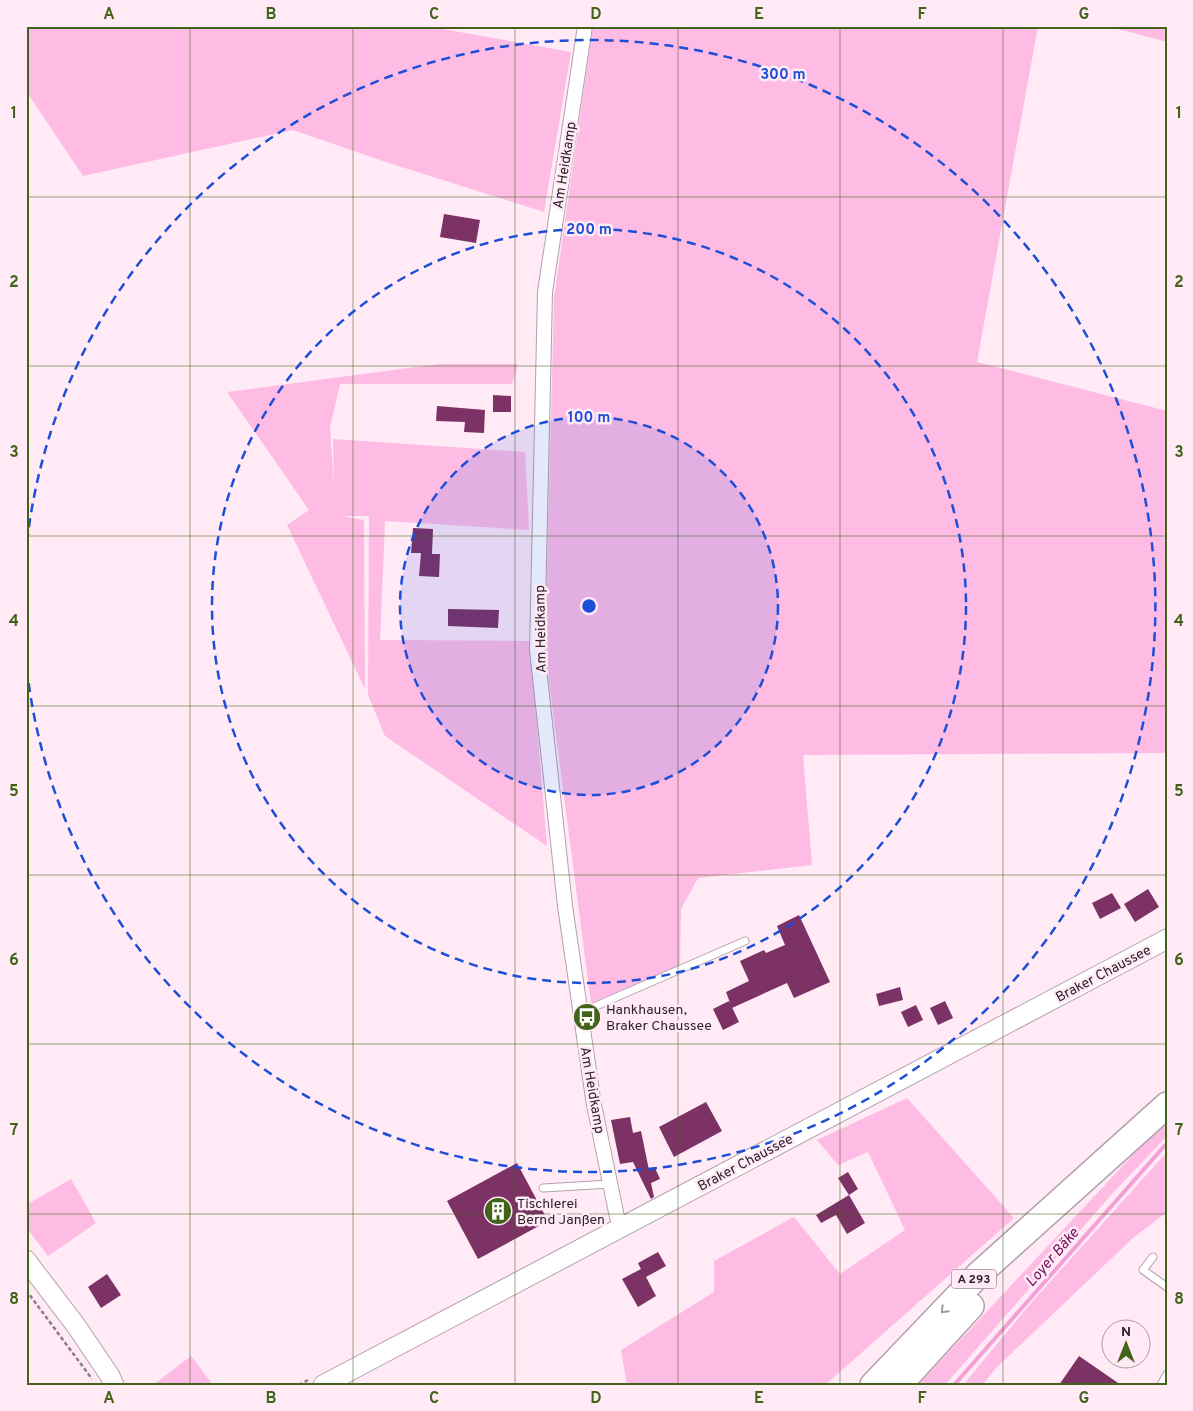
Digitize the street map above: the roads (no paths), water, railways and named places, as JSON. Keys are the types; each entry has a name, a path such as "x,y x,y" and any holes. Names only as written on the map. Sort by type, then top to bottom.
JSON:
{"highway":[{"name":"A 293","path":"873,1385 979,1274 1167,1105"},
{"name":"A 293","path":"899,1385 1082,1180"}],"street":[{"name":"Am Heidkamp","path":"585,26 545,292 538,650 560,870 580,1013 594,1105 616,1217 622,1227"},
{"name":"Braker Chaussee","path":"322,1385 1167,939"},
{"path":"26,1260 60,1304 110,1382"}],"lane":[{"path":"580,1013 745,941"},
{"path":"543,1188 610,1184"},
{"path":"1153,1257 1143,1270 1167,1287"},
{"path":"1160,1385 1167,1374"}],"waterway":[{"name":"Loyer Bäke","path":"954,1385 1167,1143"}],"place":[{"name":"Hankhausen, Braker Chaussee","path":"587,1017"},
{"name":"Tischlerei Bernd Janßen","path":"498,1211"}]}
